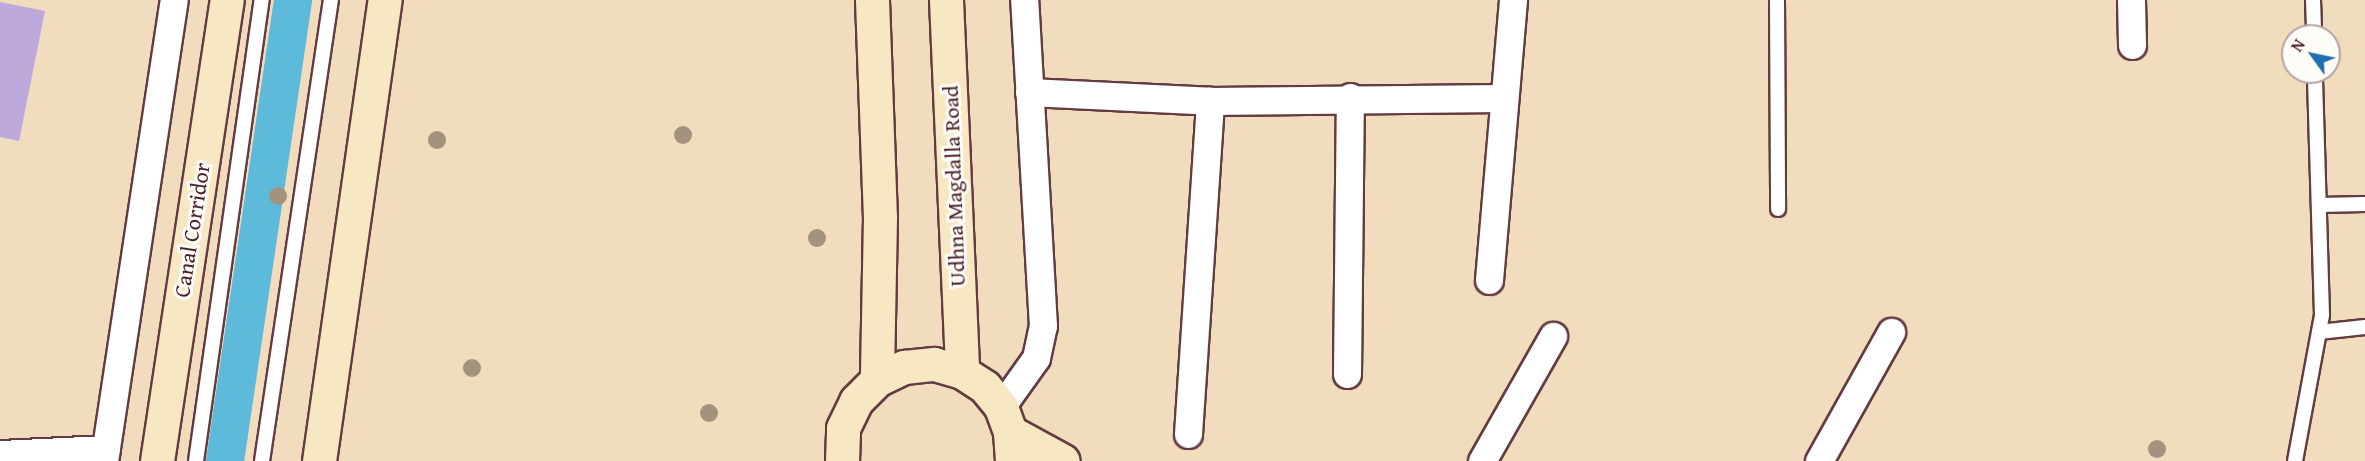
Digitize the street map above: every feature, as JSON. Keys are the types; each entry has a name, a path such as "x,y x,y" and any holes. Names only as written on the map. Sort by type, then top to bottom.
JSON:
{"main road":[{"name":"Canal Corridor","path":"157,461 227,0"},
{"path":"319,461 385,0"},
{"path":"872,0 880,217 877,380"},
{"name":"Udhna Magdalla Road","path":"946,0 962,372"},
{"path":"842,461 843,428 856,401 877,380 904,367 934,364 962,372 985,387 1008,433 1063,461"}],"street":[{"path":"0,454 105,455 174,0"},
{"path":"1008,433 1036,358 1043,326 1024,0"},
{"path":"1489,280 1513,0"},
{"path":"2132,0 2132,45"},
{"path":"1029,92 1210,101 1503,98"},
{"path":"1347,374 1350,98"},
{"path":"1188,434 1210,101"},
{"path":"1819,461 1891,332"},
{"path":"1482,461 1553,336"}],"lane":[{"path":"196,461 261,0"},
{"path":"262,461 331,0"},
{"path":"1777,0 1778,209"},
{"path":"2313,0 2314,24"},
{"path":"2295,461 2319,332 2319,205 2315,84"},
{"path":"2319,205 2365,204"},
{"path":"2319,332 2365,327"}],"building":[{"path":"0,2 45,11 19,141 0,137"}],"waterway":[{"path":"225,461 293,0"}]}
